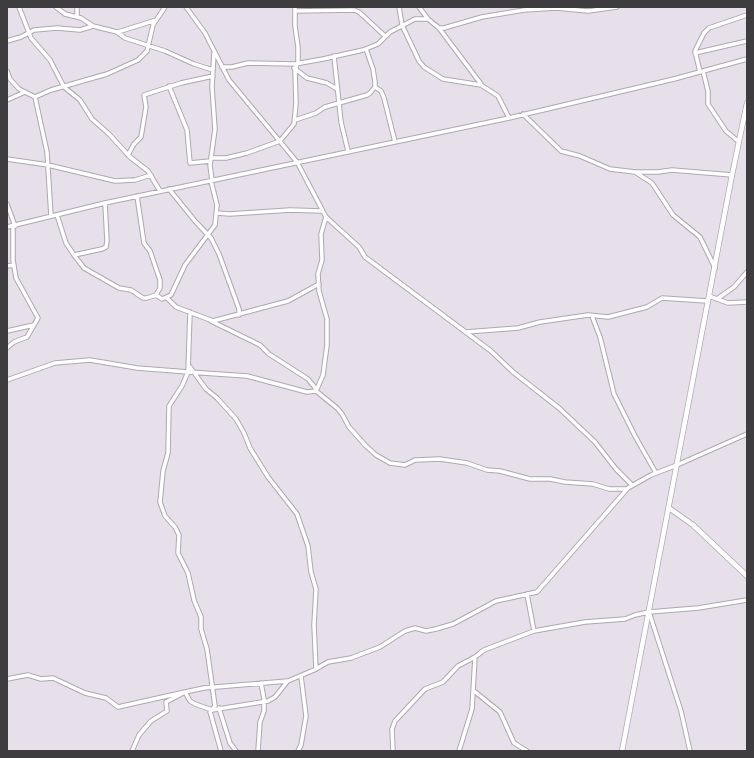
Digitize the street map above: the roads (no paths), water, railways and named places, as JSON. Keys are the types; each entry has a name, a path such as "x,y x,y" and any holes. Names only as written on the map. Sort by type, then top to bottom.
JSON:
{"street":[{"path":"19,7 33,40 50,60 64,87 75,94 85,106 90,117 128,155 151,175 160,191"},
{"path":"56,7 65,14 77,17 93,26 117,32 125,38 213,70"},
{"path":"77,7 77,17"},
{"path":"7,71 13,84 36,97 107,74 138,60 145,55 149,46 150,33 156,20 165,7"},
{"path":"186,7 205,33 229,80 297,162 326,217 359,248 365,257 466,332 560,408 595,442 616,469 632,485"},
{"path":"400,7 402,25 419,61 429,71 443,79 470,82 483,87 500,99 509,118"},
{"path":"419,7 428,19 439,28 483,87"},
{"path":"439,28 482,17 524,10 555,7 588,11 617,7"},
{"path":"169,86 187,130 190,163 226,158 247,153 280,141 295,120 298,42 295,26 295,9 339,8 359,12 385,36"},
{"path":"740,142 726,131 708,104 708,91 695,53 704,33 709,28 747,15"},
{"path":"222,67 232,67 248,63 290,64 366,49 378,44 385,36 402,25 415,19 428,19"},
{"path":"117,32 156,20"},
{"path":"7,41 21,37 29,32 57,28 80,30 93,26"},
{"path":"695,53 747,41"},
{"path":"366,49 373,69 375,87 381,91 384,98 395,142"},
{"path":"156,295 162,299 167,298 174,291 185,265 215,225 217,205 211,181 211,160 216,129 212,76 214,52"},
{"path":"334,56 340,122 348,151"},
{"path":"7,227 169,189 509,118 747,59"},
{"path":"290,64 307,78 327,83 337,89"},
{"path":"128,155 134,144 141,137 146,107 144,95 169,86 212,76"},
{"path":"295,120 316,113 325,107 366,96 375,87"},
{"path":"7,100 25,92"},
{"path":"36,97 45,134 51,216"},
{"path":"622,751 707,301 715,268 732,175 746,116 747,103"},
{"path":"523,114 560,151 580,156 610,169 635,172 658,172 672,170 732,175"},
{"path":"7,159 48,165 115,181 135,180 151,175"},
{"path":"635,172 652,183 673,215 700,236 715,268"},
{"path":"169,189 208,235 220,254 241,314"},
{"path":"58,215 66,244 84,268 118,288 131,290 143,298 147,298 156,295 160,288 160,280 150,250 144,243 137,196"},
{"path":"74,255 106,247 105,203"},
{"path":"7,204 14,226 14,265 16,278 38,314 38,318 27,337 14,342 7,348"},
{"path":"216,213 230,214 290,210 322,211"},
{"path":"316,390 324,370 327,323 318,284 318,274 322,260 321,234 326,217"},
{"path":"7,266 14,265"},
{"path":"717,299 734,287 747,272"},
{"path":"211,321 288,301 318,284"},
{"path":"709,296 728,303 747,302"},
{"path":"167,298 176,307 211,321 260,345 269,354 308,379 316,390 340,411 349,427 366,446 376,455 390,463 405,465 415,460 440,459 467,463 487,470 500,471 530,479 550,478 565,482 593,484 609,489 626,489"},
{"path":"466,332 518,328 540,322 588,315 608,317 647,307 662,298 707,301"},
{"path":"190,312 190,367 182,386 169,406 168,453 163,471 160,502 165,516 176,527 179,534 178,553 188,573 194,600 201,617 201,629 207,649 215,706 210,712 211,719 221,751"},
{"path":"592,316 600,337 614,394 656,473"},
{"path":"7,332 34,325"},
{"path":"7,380 54,363 90,360 136,368 253,376 307,392 316,390"},
{"path":"190,367 206,389 217,398 236,419 242,428 250,448 268,477 297,514 308,546 311,572 316,589 314,625 316,669"},
{"path":"7,679 28,676 40,679 53,678 85,693 106,698 118,707 185,692 288,681 328,662 350,658 380,647 405,631 415,628 426,631 449,625 496,601 538,591 550,575 566,560 626,489 656,473 747,434"},
{"path":"669,508 693,524 747,576"},
{"path":"527,594 534,631"},
{"path":"393,751 392,729 395,721 425,689 443,682 458,666 475,657 484,650 534,631 585,622 625,619 634,615 649,612 698,608 747,600"},
{"path":"649,612 681,711 690,751"},
{"path":"459,751 470,718 474,690 475,657"},
{"path":"298,751 301,745 306,716 301,676"},
{"path":"185,692 190,700 195,704 212,710 242,703 264,702 274,697 288,681"},
{"path":"258,751 260,722 264,711 261,683"},
{"path":"474,690 500,712 514,743 527,751"},
{"path":"132,751 139,735 151,721 167,711 166,702 185,692"},
{"path":"219,708 230,743 236,751"}]}
